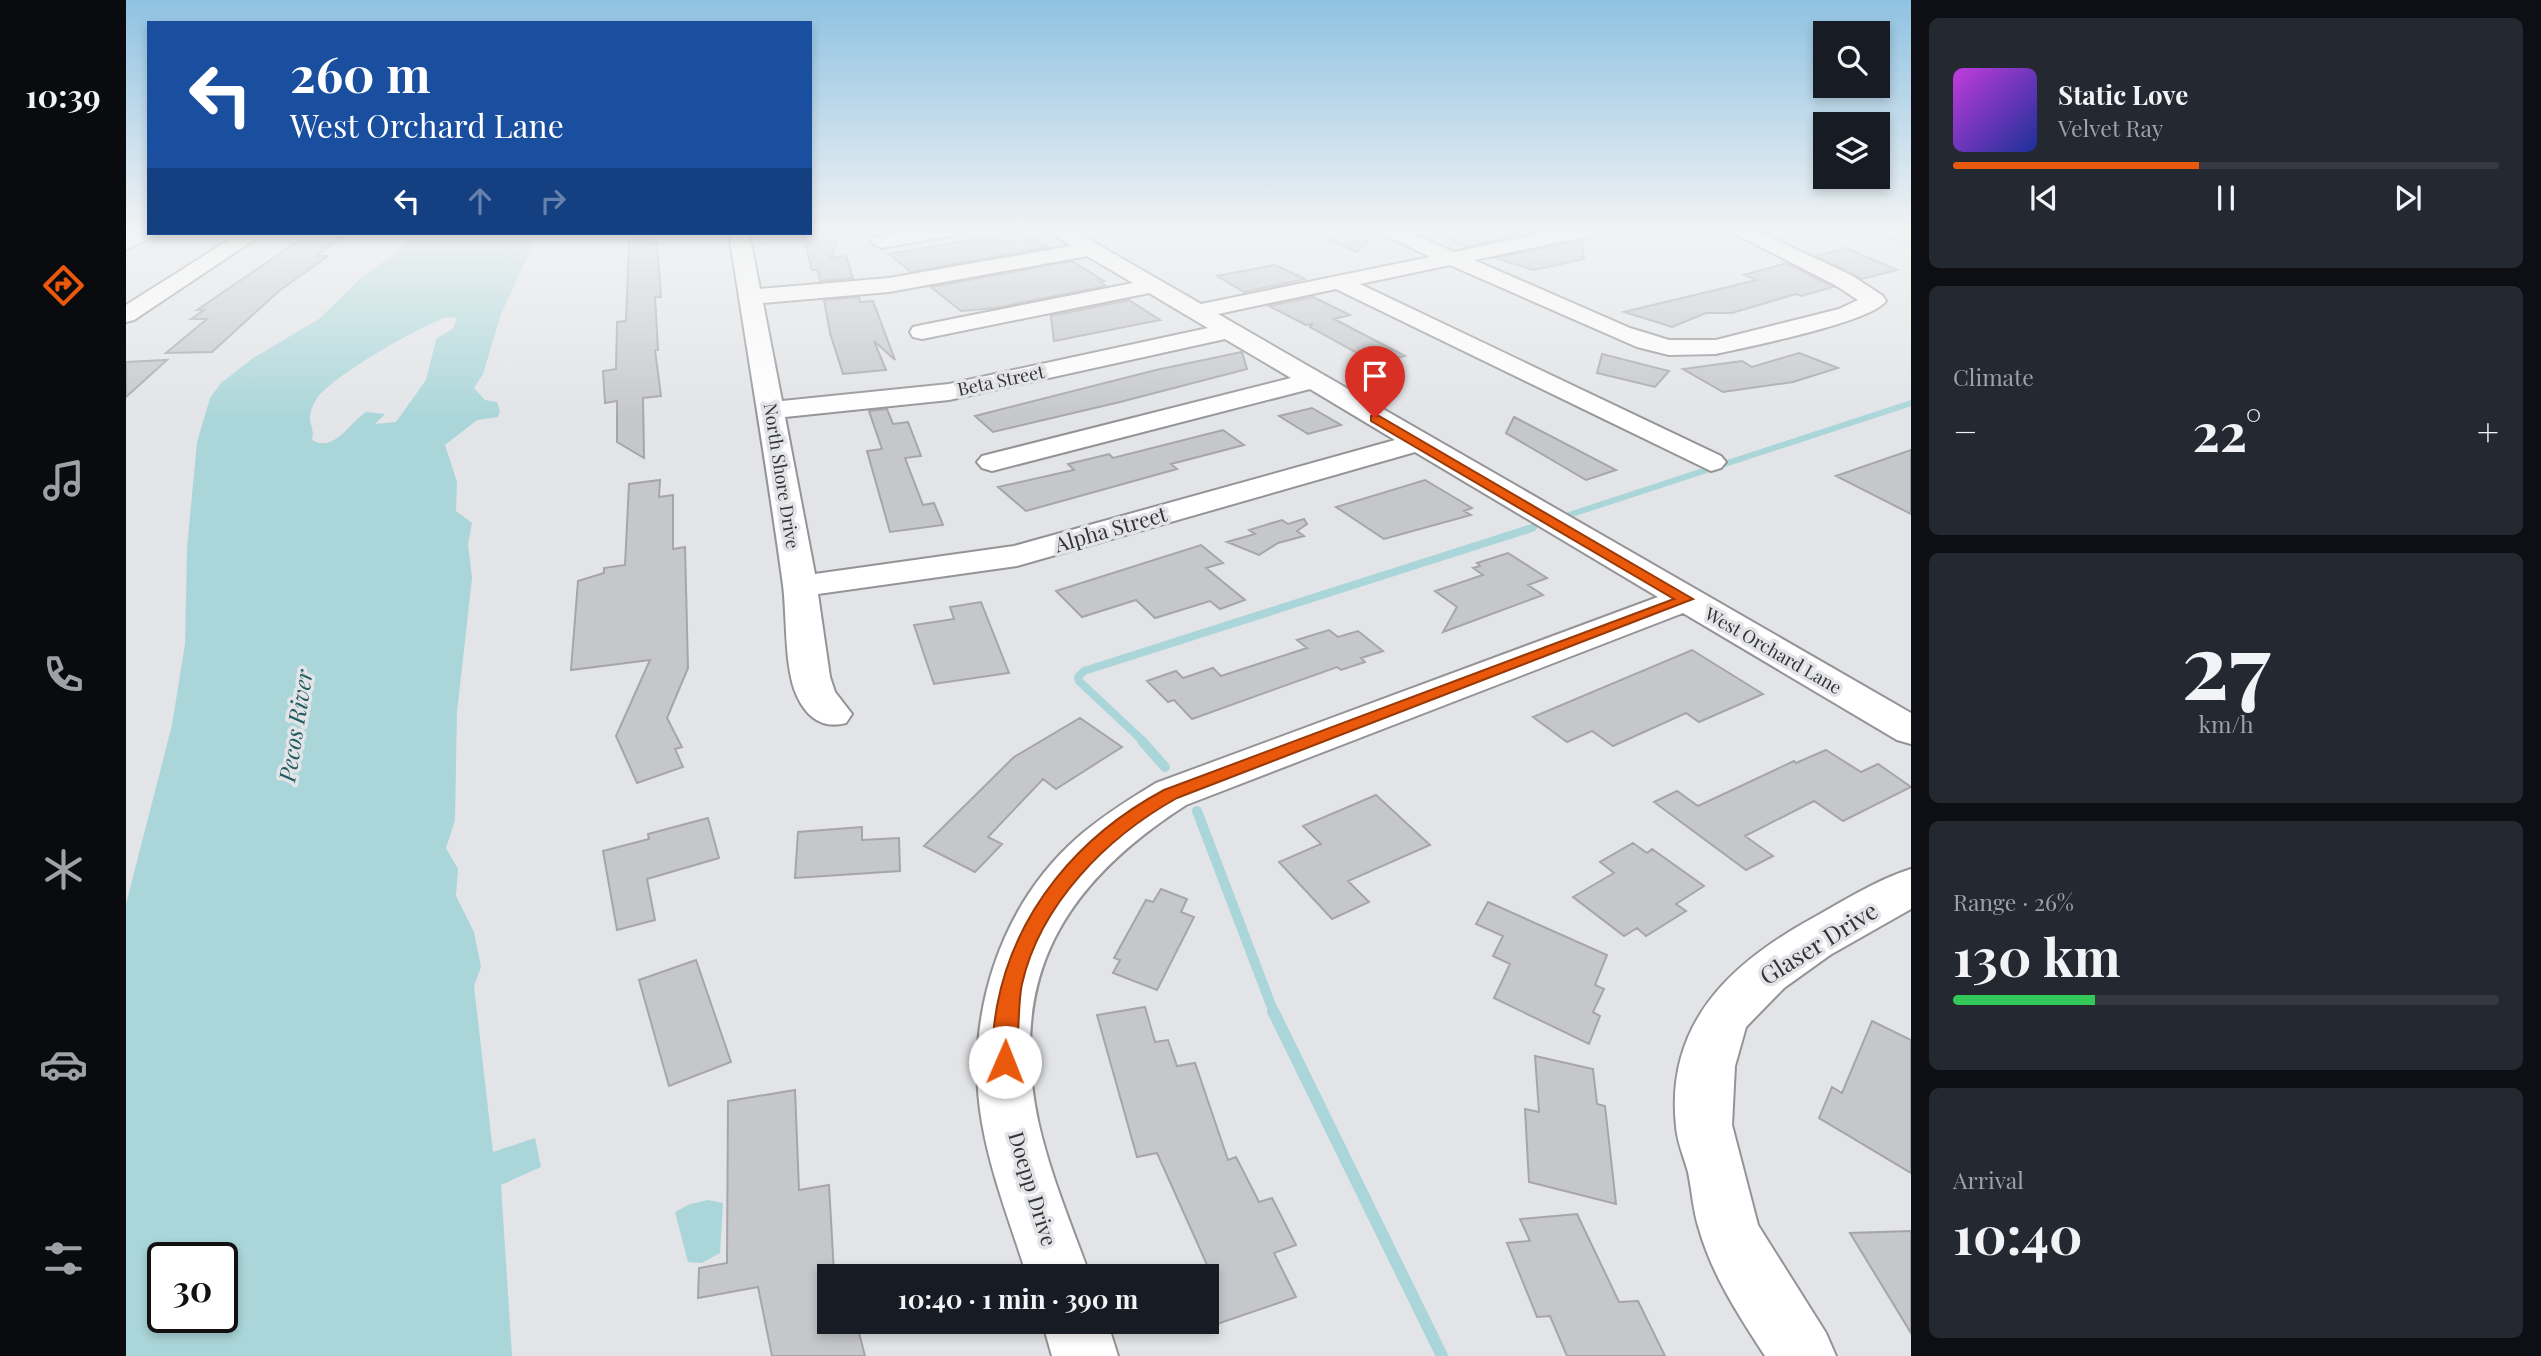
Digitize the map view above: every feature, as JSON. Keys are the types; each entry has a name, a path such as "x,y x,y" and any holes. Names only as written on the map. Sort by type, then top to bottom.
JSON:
{"street":[{"path":"126,315 163,292"},
{"name":"North Shore Drive","path":"749,292 800,586 811,677 816,695 832,714"},
{"path":"750,297 800,292"},
{"path":"922,332 1121,292"},
{"name":"West Orchard Lane","path":"1163,292 1911,731"},
{"path":"1196,312 1289,292"},
{"path":"1359,292 1711,462"},
{"path":"1532,292 1633,335 1685,350 1716,347 1847,314 1875,301 1862,292"},
{"name":"Beta Street","path":"770,410 949,392 1228,331"},
{"path":"992,462 1312,381"},
{"name":"Alpha Street","path":"800,586 921,572 1017,556 1417,443"},
{"name":"Doepp Drive","path":"1055,1264 1019,1153 1007,1103 1006,1018 1012,981 1032,926 1077,866 1114,831 1171,794 1686,599"},
{"name":"Glaser Drive","path":"1803,1356 1769,1305 1734,1242 1722,1211 1718,1176 1704,1127 1703,1091 1715,1044 1727,1013 1759,980 1792,955 1911,887"},
{"path":"1078,1334 1085,1356"}],"water":[{"name":"Pecos River","path":"346,292 511,292 501,314 483,374 474,388 485,400 497,402 500,411 498,417 477,420 445,445 457,482 456,511 472,523 468,544 472,578 457,712 455,820 446,848 458,869 456,896 474,932 481,967 474,986 493,1152 535,1138 541,1167 501,1185 512,1356 126,1356 126,904 172,725 185,644 187,548 197,442 210,398 221,383 253,358 319,319","holes":["448,317 456,318 452,329 436,340 426,380 396,422 375,424 385,414 366,412 335,440 328,443 312,440 310,414 324,390 356,366 419,330"]},
{"path":"708,1200 723,1203 720,1253 702,1263 688,1262 675,1212 690,1204"}],"building":[{"path":"223,292 278,292 212,352 166,353 207,319 191,319 204,310 197,310"},
{"path":"627,292 661,292 661,297 655,297 658,350 655,350 661,396 643,398 644,458 617,442 617,401 605,403 603,371 616,369 617,322 626,321"},
{"path":"938,292 1074,292 995,308 961,311"},
{"path":"1706,292 1814,292 1801,296 1796,294 1732,313 1706,313 1672,327 1624,312"},
{"path":"859,297 860,302 873,301 895,360 874,341 886,370 843,374 830,333 824,300"},
{"path":"1313,297 1350,315 1334,319 1405,356 1375,363 1310,327 1312,324 1306,325 1269,306"},
{"path":"1129,300 1160,320 1054,341 1051,316"},
{"path":"1242,352 1247,369 1120,402 993,432 975,416 1156,370"},
{"path":"1799,353 1838,368 1793,382 1723,392 1683,369 1742,361 1752,367"},
{"path":"1602,354 1669,371 1655,387 1597,373"},
{"path":"167,360 126,397 126,362"},
{"path":"1312,408 1341,425 1308,434 1279,416"},
{"path":"887,409 893,424 908,422 921,456 905,458 923,505 934,503 943,525 890,532 867,451 882,449 869,411"},
{"path":"1514,417 1616,470 1586,480 1506,433"},
{"path":"1223,430 1244,445 1171,464 1177,469 1026,511 998,487 1074,470 1068,464 1109,454 1113,458"},
{"path":"1911,450 1911,514 1836,476"},
{"path":"660,480 659,497 673,495 673,549 685,547 688,668 667,718 682,747 675,749 683,767 637,783 616,736 650,660 571,670 578,581 604,573 604,568 625,565 629,484"},
{"path":"1425,480 1472,508 1464,511 1471,515 1384,539 1336,507"},
{"path":"1304,519 1307,524 1297,531 1304,536 1278,543 1259,555 1227,542 1255,534 1249,530 1282,520 1288,524"},
{"path":"1201,545 1223,563 1206,568 1245,600 1220,609 1210,601 1155,618 1136,600 1082,617 1056,591"},
{"path":"1508,553 1547,578 1528,585 1543,595 1443,632 1457,607 1435,591 1483,575 1473,568 1480,566 1477,563"},
{"path":"981,602 1009,673 934,684 914,625 954,619 950,607"},
{"path":"1329,630 1338,637 1358,631 1383,651 1361,658 1365,662 1341,670 1337,667 1192,719 1174,700 1168,702 1147,681 1176,671 1183,678 1213,668 1221,676 1307,648 1297,640"},
{"path":"1692,650 1763,694 1699,722 1686,713 1613,746 1592,731 1567,742 1533,717"},
{"path":"1080,718 1122,747 1056,789 1043,779 988,837 1002,844 975,872 924,846 1014,757"},
{"path":"1826,750 1861,772 1878,764 1911,787 1843,821 1814,801 1745,836 1773,856 1746,870 1654,802 1677,791 1698,806 1794,761 1796,763"},
{"path":"1376,795 1430,845 1348,881 1369,902 1332,919 1279,862 1321,844 1303,826"},
{"path":"708,818 719,858 647,879 655,920 617,930 603,851 649,839 648,834"},
{"path":"862,827 862,840 899,838 900,871 795,878 798,832"},
{"path":"1633,843 1647,853 1652,849 1704,886 1676,904 1686,911 1646,936 1637,928 1624,936 1573,897 1614,873 1600,862"},
{"path":"1161,889 1187,899 1181,912 1194,917 1157,990 1113,973 1120,960 1114,958 1146,900 1153,902"},
{"path":"1488,902 1607,955 1595,985 1604,989 1593,1012 1600,1016 1589,1044 1494,998 1510,964 1493,956 1503,936 1476,924"},
{"path":"696,960 731,1062 669,1086 639,980"},
{"path":"1145,1007 1155,1042 1168,1040 1177,1066 1195,1063 1228,1160 1236,1157 1259,1202 1272,1198 1296,1245 1274,1253 1296,1297 1219,1323 1219,1264 1207,1264 1157,1153 1137,1157 1097,1015"},
{"path":"1872,1021 1911,1040 1911,1173 1819,1118 1832,1087 1842,1093"},
{"path":"1535,1056 1593,1069 1597,1104 1605,1106 1616,1204 1529,1182 1525,1109 1539,1112"},
{"path":"795,1090 799,1190 829,1185 833,1264 817,1264 817,1334 859,1334 865,1356 772,1356 758,1287 698,1298 699,1268 727,1263 728,1101"},
{"path":"1577,1214 1619,1302 1638,1301 1665,1356 1567,1356 1550,1316 1537,1317 1507,1243 1530,1241 1520,1219"},
{"path":"1911,1231 1911,1333 1850,1233"}],"waterway":[{"path":"1566,516 1911,403"},
{"path":"1526,529 1534,527"},
{"path":"1144,742 1079,681 1078,677 1084,671 1532,528"},
{"path":"1142,741 1165,767"},
{"path":"1197,811 1274,1013"},
{"path":"1273,1011 1442,1356"}],"route":[{"path":"1005,1062 1006,1018 1012,981 1032,926 1050,898 1077,866 1114,831 1150,805 1171,794 1686,599 1375,418"}]}
